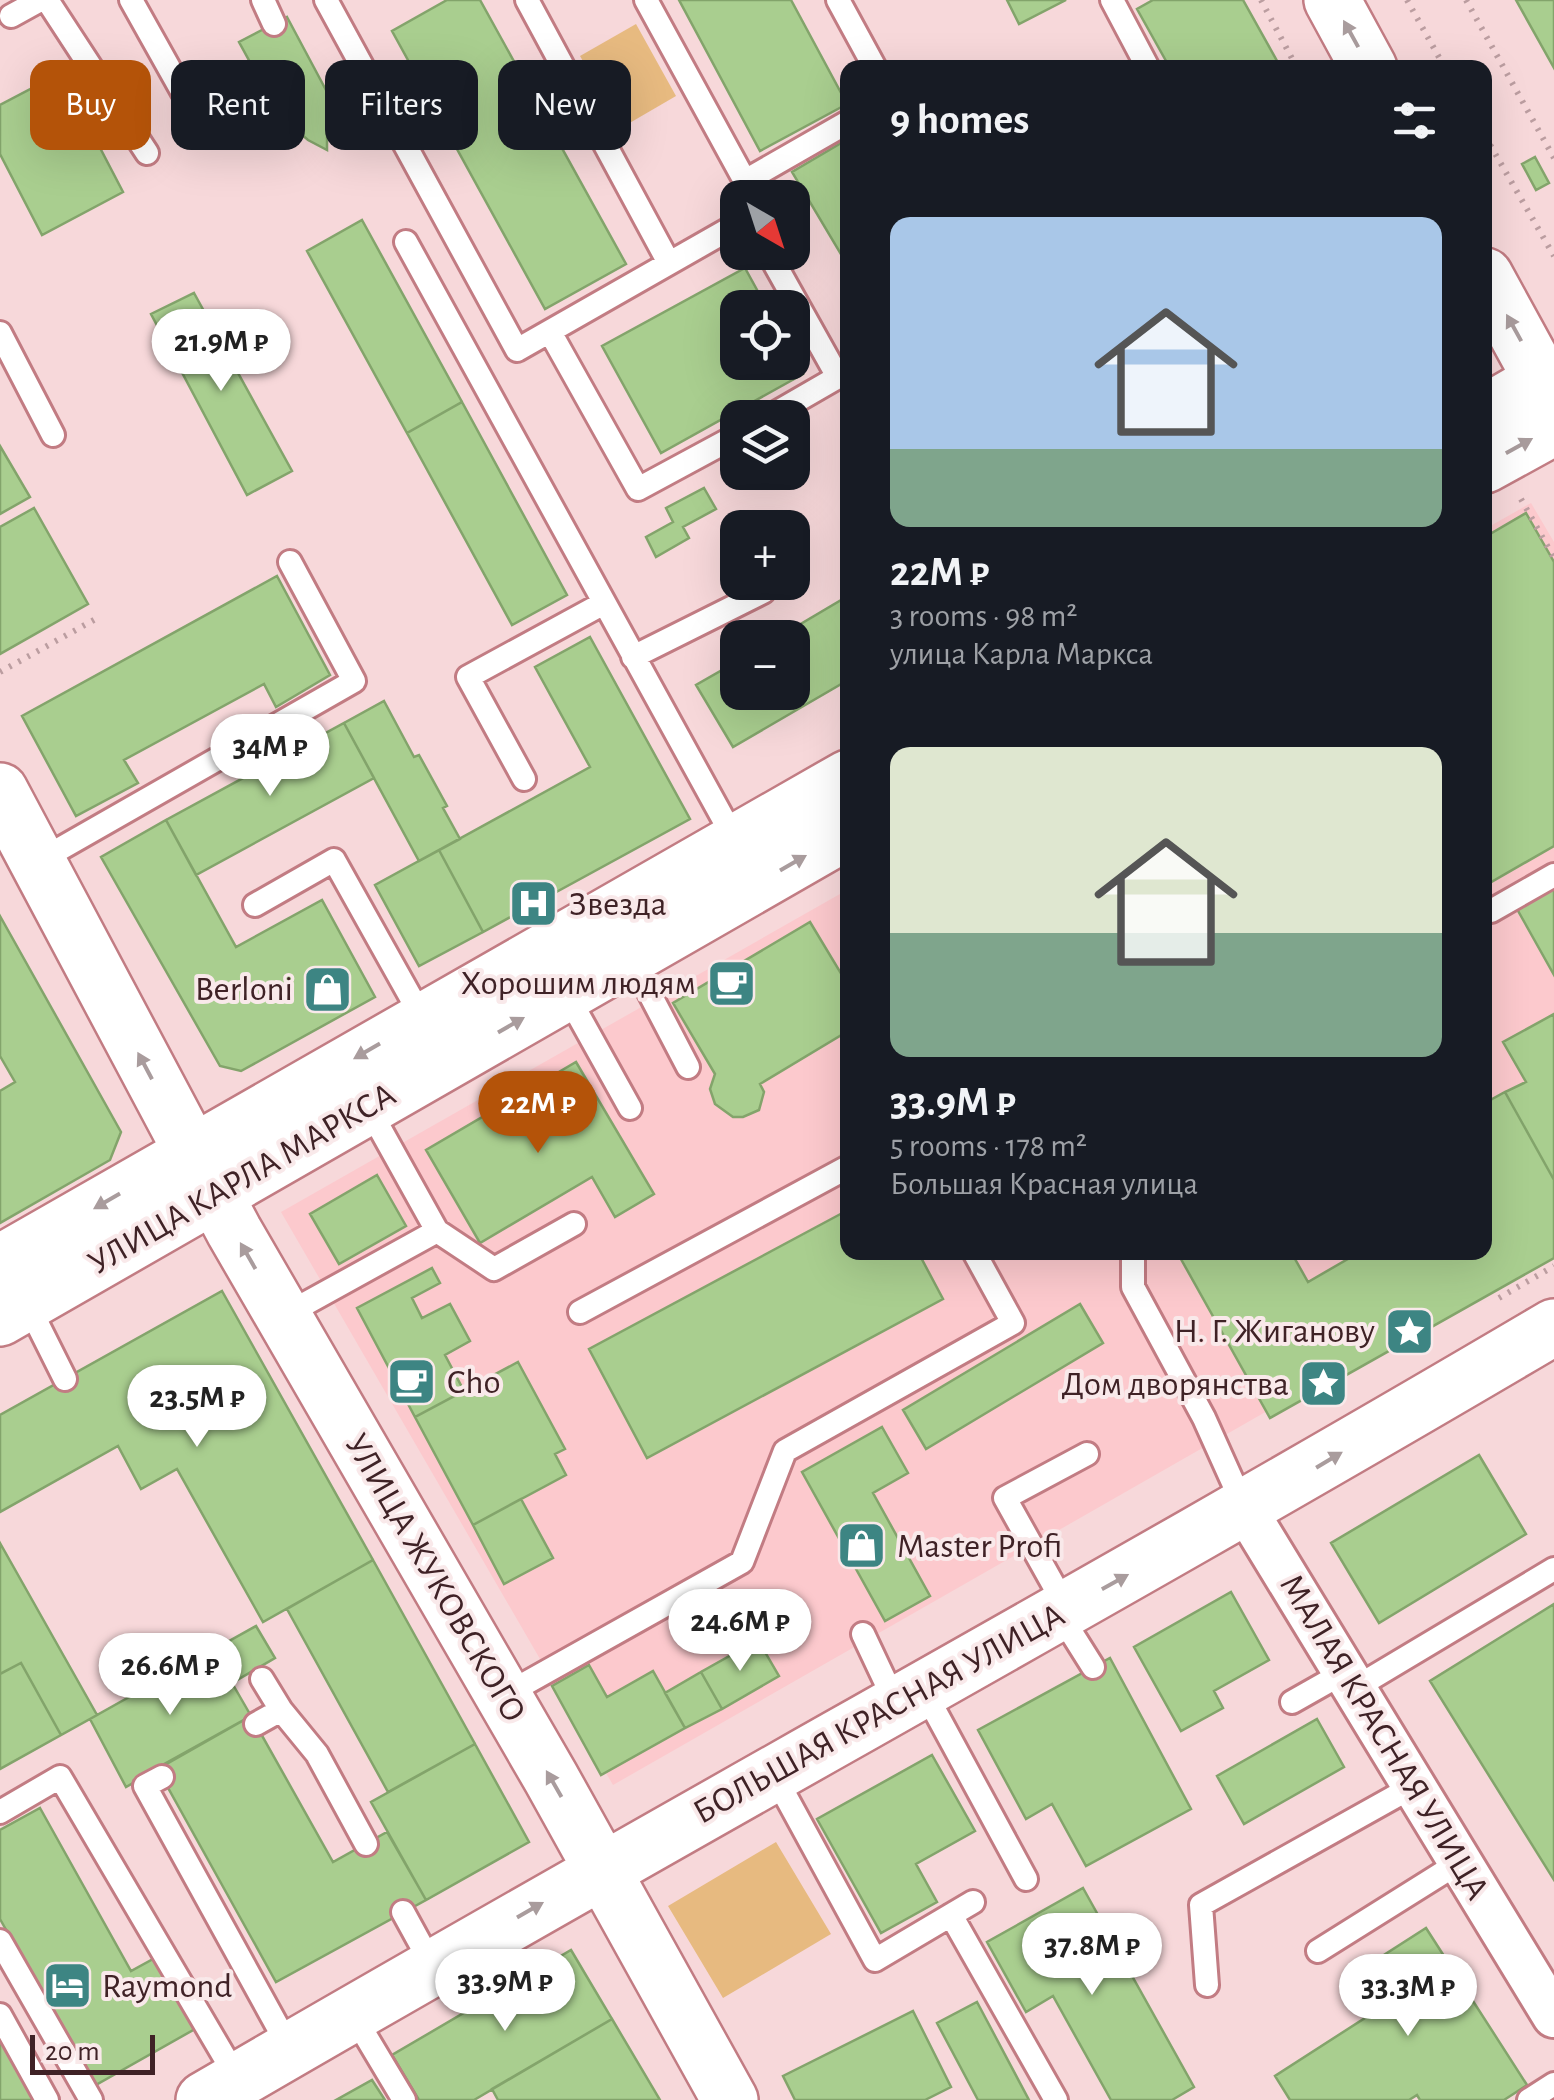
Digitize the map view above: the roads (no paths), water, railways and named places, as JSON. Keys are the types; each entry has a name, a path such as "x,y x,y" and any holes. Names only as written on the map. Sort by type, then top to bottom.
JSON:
{"street":[{"path":"1332,0 1365,60"},
{"path":"1492,289 1551,394"},
{"path":"1492,411 1551,394"},
{"path":"1502,479 1551,394"},
{"name":"УЛИЦА КАРЛА МАРКСА","path":"9,1294 203,1174 423,1019 840,783"},
{"name":"УЛИЦА ЖУКОВСКОГО","path":"0,791 203,1174 602,1869 730,2100"},
{"name":"УЛИЦА КАРЛА МАРКСА","path":"203,1174 368,1107 840,837"},
{"name":"БОЛЬШАЯ КРАСНАЯ УЛИЦА","path":"221,2090 432,1965 1245,1510 1554,1327"},
{"name":"МАЛАЯ КРАСНАЯ УЛИЦА","path":"1245,1510 1554,2016"}],"lane":[{"path":"11,16 44,0 148,153"},
{"path":"131,0 171,70"},
{"path":"263,0 274,24"},
{"path":"326,0 518,350 720,234"},
{"path":"527,0 670,263"},
{"path":"646,0 741,180"},
{"path":"838,0 871,60"},
{"path":"1112,0 1144,60"},
{"path":"760,180 840,127"},
{"path":"406,242 736,842"},
{"path":"778,270 838,377 798,400"},
{"path":"550,332 638,490 720,444"},
{"path":"0,333 53,435"},
{"path":"37,862 354,681 290,562"},
{"path":"633,658 747,600"},
{"path":"524,779 468,677 604,603"},
{"path":"255,905 334,860 423,1019"},
{"path":"1492,911 1554,875"},
{"path":"630,956 688,1067"},
{"path":"566,993 630,1108"},
{"path":"368,1107 437,1231 494,1269 574,1224"},
{"path":"580,1312 840,1171"},
{"path":"283,1316 437,1231"},
{"path":"503,1696 742,1562 786,1451 1013,1323 978,1260"},
{"path":"1133,1260 1133,1287 1204,1418 1245,1510"},
{"path":"9,1294 64,1379"},
{"path":"1087,1454 1005,1498 1093,1667"},
{"path":"1292,1702 1350,1680 1554,1569"},
{"path":"863,1634 910,1696 1026,1878"},
{"path":"262,1679 281,1710 317,1754 366,1844"},
{"path":"256,1724 281,1710"},
{"path":"773,1773 875,1960 974,1902"},
{"path":"0,1812 60,1777 221,2090"},
{"path":"162,1777 145,1786 290,2049"},
{"path":"1207,1986 1200,1905 1414,1786"},
{"path":"1318,1951 1460,1862"},
{"path":"403,1912 432,1965"},
{"path":"951,1915 1056,2100"},
{"path":"0,1942 92,2100"},
{"path":"352,2013 404,2100"},
{"path":"0,2015 47,2100"},
{"path":"1529,2100 1554,2084"}],"place":[{"name":"Звезда","path":"534,904"},
{"name":"Хорошим людям","path":"731,983"},
{"name":"Berloni","path":"328,989"},
{"name":"Н. Г. Жиганову","path":"1410,1331"},
{"name":"Cho","path":"412,1382"},
{"name":"Дом дворянства","path":"1324,1384"},
{"name":"Master Profi","path":"862,1546"},
{"name":"Raymond","path":"67,1986"}]}
